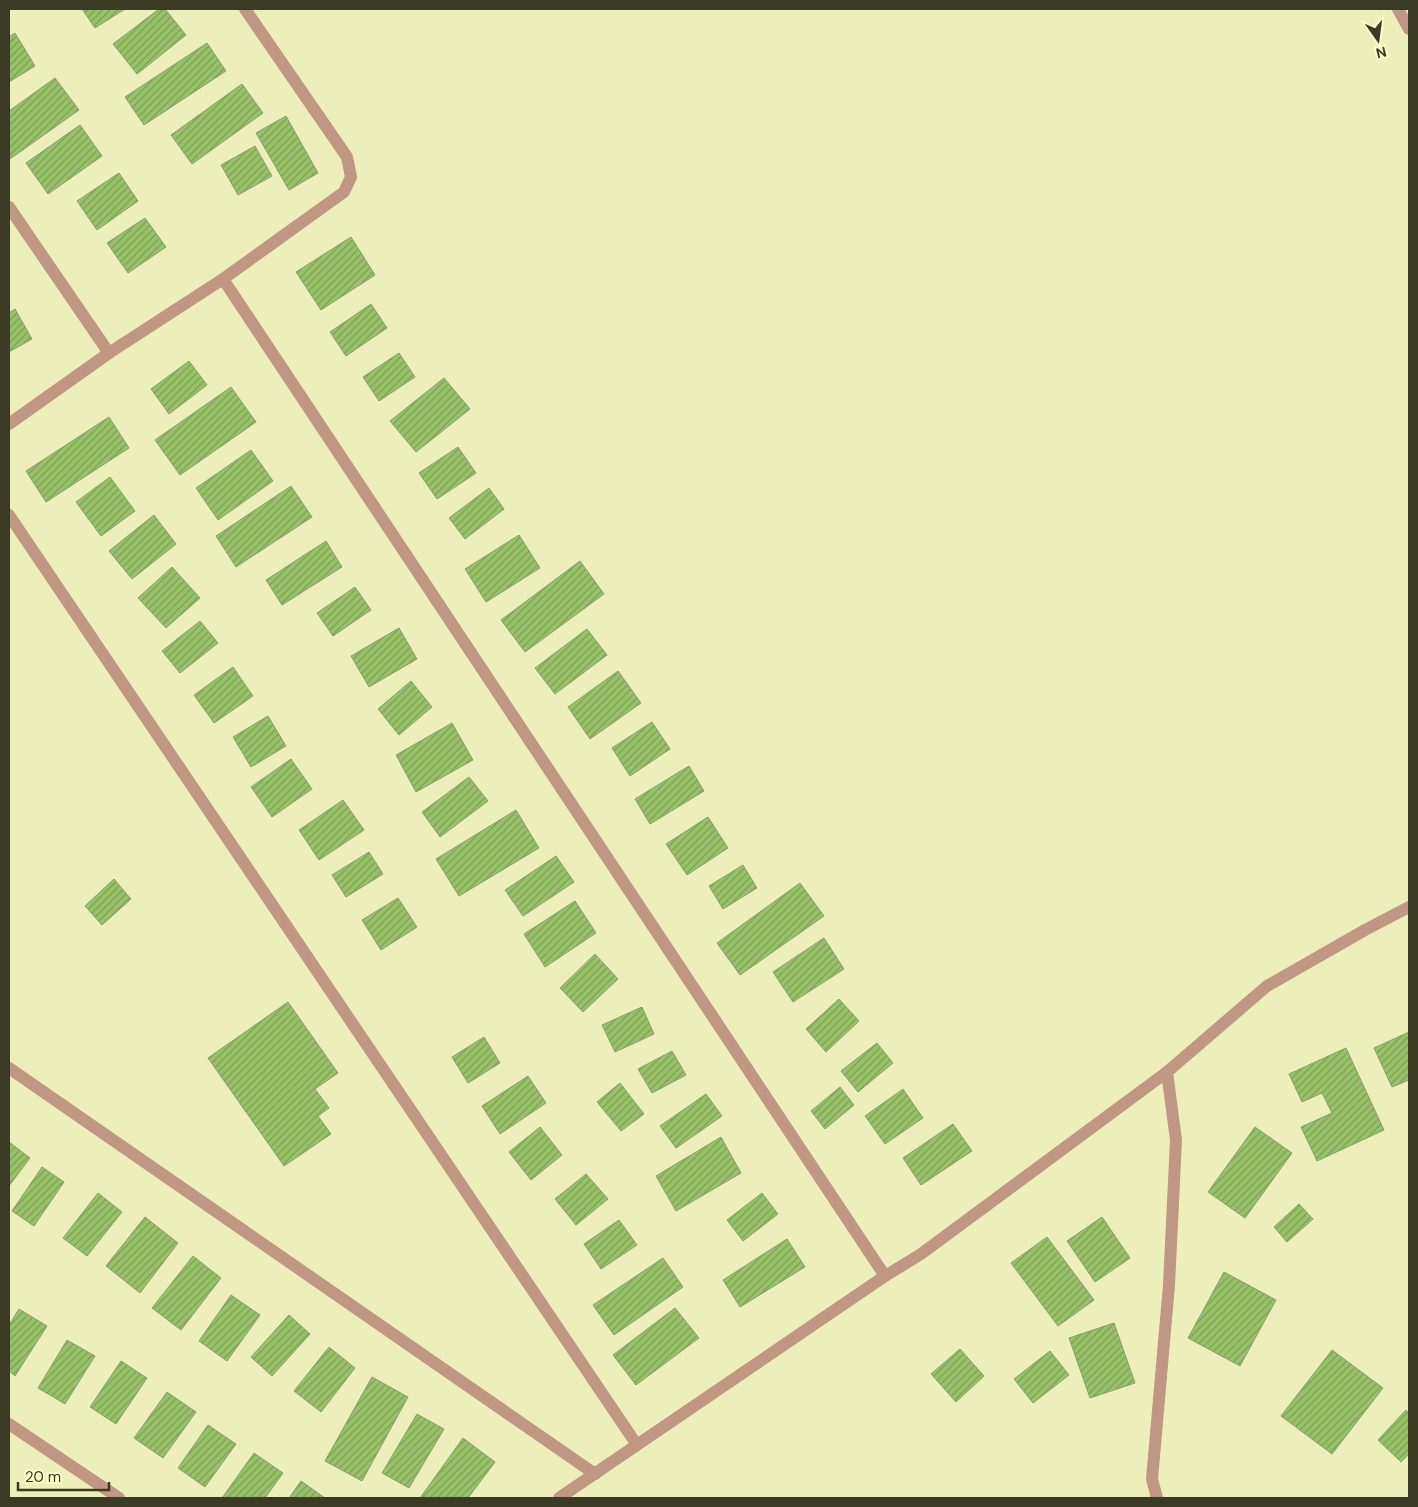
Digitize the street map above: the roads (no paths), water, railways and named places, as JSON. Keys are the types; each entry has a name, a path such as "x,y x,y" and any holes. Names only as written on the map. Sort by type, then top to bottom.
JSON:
{"street":[{"path":"9,424 109,353 223,279 344,192 350,177 347,157 245,9"},
{"path":"1398,9 1409,29"},
{"path":"9,207 109,353"},
{"path":"223,279 885,1276"},
{"path":"9,515 637,1445"},
{"path":"559,1498 885,1276 921,1254 1168,1072 1267,986 1364,930 1409,907"},
{"path":"9,1068 595,1474"},
{"path":"1157,1498 1152,1479 1169,1285 1176,1140 1168,1072"},
{"path":"9,1424 119,1498"}]}
